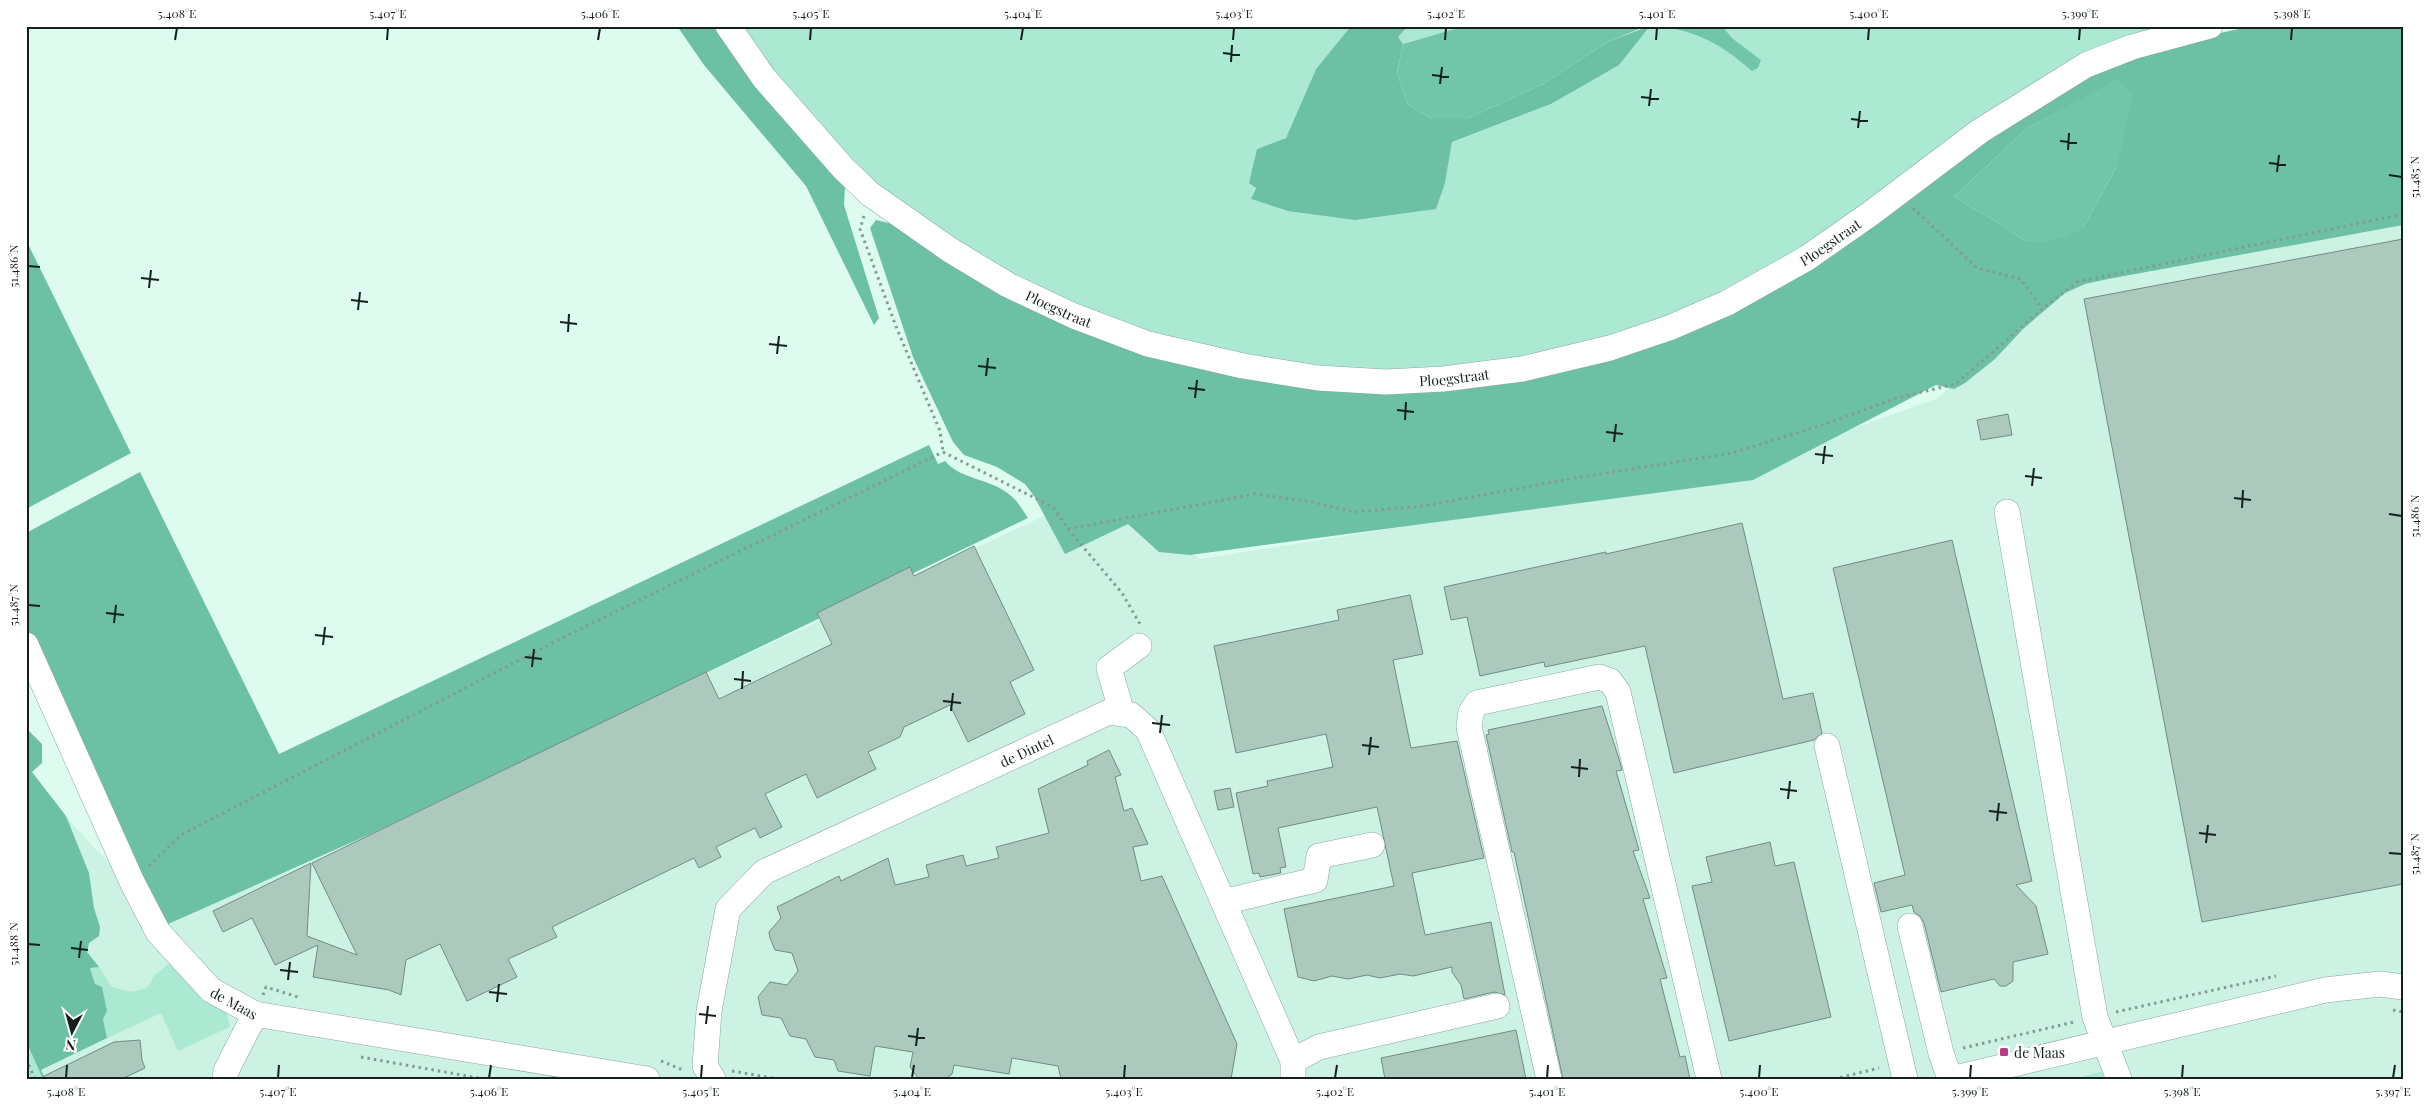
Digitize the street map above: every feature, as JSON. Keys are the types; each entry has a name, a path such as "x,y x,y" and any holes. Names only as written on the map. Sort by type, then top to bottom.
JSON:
{"street":[{"name":"Ploegstraat","path":"728,26 764,78 843,168 870,194 950,250 1008,285 1074,316 1148,344 1243,366 1318,378 1386,382 1443,379 1522,368 1610,348 1669,328 1726,303 1807,258 1980,131 2086,65 2132,47 2210,26"},
{"path":"2007,512 2095,1017 2119,1079"},
{"name":"de Maas","path":"26,645 132,882 158,932 211,990 255,1014 647,1079"},
{"path":"1140,646 1109,668 1122,714 1131,715 1148,730 1223,902 1293,1070 1319,1047 1497,1006"},
{"path":"1548,1079 1469,727 1471,712 1477,703 1599,677 1610,681 1618,692 1709,1079"},
{"name":"de Dintel","path":"713,1079 705,1066 709,1011 728,909 764,872 1109,712 1122,714"},
{"path":"1827,746 1906,1079"},
{"path":"1223,902 1315,880 1319,856 1372,845"},
{"path":"1910,926 1940,1053 1950,1079 2325,990 2380,984 2403,987"},
{"path":"225,1079 226,1071 255,1014"}],"path":[{"path":"1898,193 1977,268 2021,279 2042,309"},
{"path":"870,194 860,229 897,329 940,431 942,452"},
{"path":"1068,529 1255,494 1313,502 1354,512 1424,506 1569,479 1732,453 1819,426 1900,397 1956,384 2042,309 2077,282 2403,214"},
{"path":"942,452 1053,507 1068,529 1122,592 1146,636 1140,646"},
{"path":"132,882 181,835 560,639 942,452"},
{"path":"26,1059 35,1079"},
{"path":"748,1079 749,1074"}],"shaded area":[{"path":"677,26 720,26 845,186 844,205 879,318 874,325 806,186 704,65"},
{"path":"737,26 1351,26 1316,69 1286,138 1257,149 1256,187 1251,199 1288,211 1445,183 1452,142 1551,104 1618,65 1650,26 1679,29 1693,33 1717,45 1752,70 1761,60 1732,38 1722,26 2175,26 1867,207 1724,298 1608,342 1441,372 1319,371 1151,338 1078,308 954,243 853,166"},
{"path":"1351,26 1408,26 1398,37 1403,44 1397,73 1408,105 1432,119 1466,119 1543,84 1609,41 1650,26 1619,65 1551,104 1452,142 1445,183 1436,209 1355,220 1288,211 1251,199 1256,188 1249,183 1257,149 1286,138 1316,69"},
{"path":"1408,26 1465,26 1403,44 1397,37"},
{"path":"1465,26 1527,28 1532,26 1647,26 1609,41 1543,84 1466,119 1432,119 1408,105 1397,73 1403,44"},
{"path":"1661,26 1722,26 1732,38 1761,60 1758,68 1752,71 1721,47 1699,36"},
{"path":"2253,26 2403,26 2403,225 2085,284 2065,293 2023,329 1995,359 1965,383 1954,389 1936,385 1753,480 1190,555 1159,552 1128,524 1065,554 1034,496 1025,484 997,467 964,455 953,442 913,357 870,228 876,220 897,225 1004,293 1317,388 1673,337 2018,118 2107,67 2192,39","holes":["2118,80 2117,166 2083,228 2025,241 2004,226 1954,197 2027,128"]},
{"path":"2118,79 2133,95 2117,166 2083,228 2068,237 2047,242 2025,241 2004,226 1954,197 2027,128"},
{"path":"2403,199 2403,1079 26,1079 65,816 167,925 1057,510 1140,519 1200,559 1716,477 1936,399 2075,278"},
{"path":"26,240 131,453 26,509"},
{"path":"929,445 938,464 945,461 952,468 968,476 1003,490 1014,498 1028,518 377,831 166,925 70,732 26,631 26,533 140,472 279,754"},
{"path":"26,728 42,744 42,763 32,772 66,816 89,873 94,908 100,927 99,936 89,943 87,952 99,967 90,968 95,984 102,987 107,1011 103,1019 107,1038 41,1070 45,1079 43,1079 26,1041"},
{"path":"170,963 226,1011 230,1027 178,1051 161,1013 107,1038 103,1019 107,1011 102,988 95,984 90,968 99,967 112,987 131,992 147,988 155,975"},
{"path":"26,1041 43,1079 26,1079"},
{"path":"2103,1071 2103,1079 2074,1079"}],"building":[{"path":"2403,239 2403,884 2202,922 2084,299"},
{"path":"2008,414 2012,435 1981,440 1977,420"},
{"path":"1742,523 1783,699 1813,693 1822,733 1814,740 1674,773 1645,646 1545,667 1544,662 1480,676 1467,617 1451,620 1444,587 1606,552 1606,554"},
{"path":"1952,540 2032,881 2016,885 2036,906 2048,954 2013,962 2013,981 2006,986 2000,986 1994,979 1941,992 1924,923 1920,916 1914,912 1912,905 1881,912 1874,883 1905,875 1833,568"},
{"path":"974,546 1034,670 1010,682 1025,714 968,742 950,705 904,727 900,737 868,752 876,769 817,798 806,774 765,794 782,827 760,838 755,828 716,847 721,857 699,868 694,858 552,927 557,937 508,959 517,977 467,1001 440,944 406,960 401,995 389,990 313,977 318,945 275,965 252,918 223,932 213,911 311,863 307,936 357,955 312,863 706,672 719,699 832,644 817,613 910,567 914,576"},
{"path":"1410,595 1423,654 1393,660 1411,748 1457,741 1484,858 1412,873 1425,935 1491,922 1505,995 1494,992 1464,999 1461,985 1452,972 1452,967 1413,976 1400,974 1380,978 1367,975 1348,979 1332,976 1314,981 1298,977 1284,909 1394,886 1377,807 1278,828 1286,867 1280,868 1281,873 1260,877 1259,873 1253,874 1236,793 1268,786 1267,781 1333,767 1326,734 1236,753 1214,646 1339,620 1337,610"},
{"path":"1602,706 1622,770 1616,771 1639,850 1633,851 1650,898 1643,899 1667,978 1660,979 1680,1057 1685,1056 1690,1079 1563,1079 1514,852 1512,852 1486,735 1489,734 1488,730"},
{"path":"1109,750 1121,775 1115,777 1124,811 1132,808 1148,844 1133,847 1141,881 1162,876 1237,1044 1231,1079 1061,1079 1058,1066 1012,1058 1009,1074 954,1065 952,1074 945,1079 919,1079 910,1067 913,1052 875,1046 870,1076 838,1071 834,1060 815,1057 806,1039 790,1036 781,1018 762,1015 758,997 770,982 787,985 798,971 792,953 775,950 770,938 769,932 781,918 777,907 839,876 841,881 888,858 895,885 929,877 926,865 963,855 966,866 999,858 996,847 1049,833 1038,789 1088,765 1087,761"},
{"path":"1230,788 1234,807 1218,810 1214,791"},
{"path":"1770,842 1775,866 1794,862 1831,1017 1729,1041 1692,886 1712,882 1706,857"},
{"path":"1516,1030 1526,1079 1385,1079 1381,1058"},
{"path":"140,1040 142,1060 145,1068 122,1079 38,1079 114,1042"}],"place":[{"name":"de Maas","path":"2004,1052"}]}
